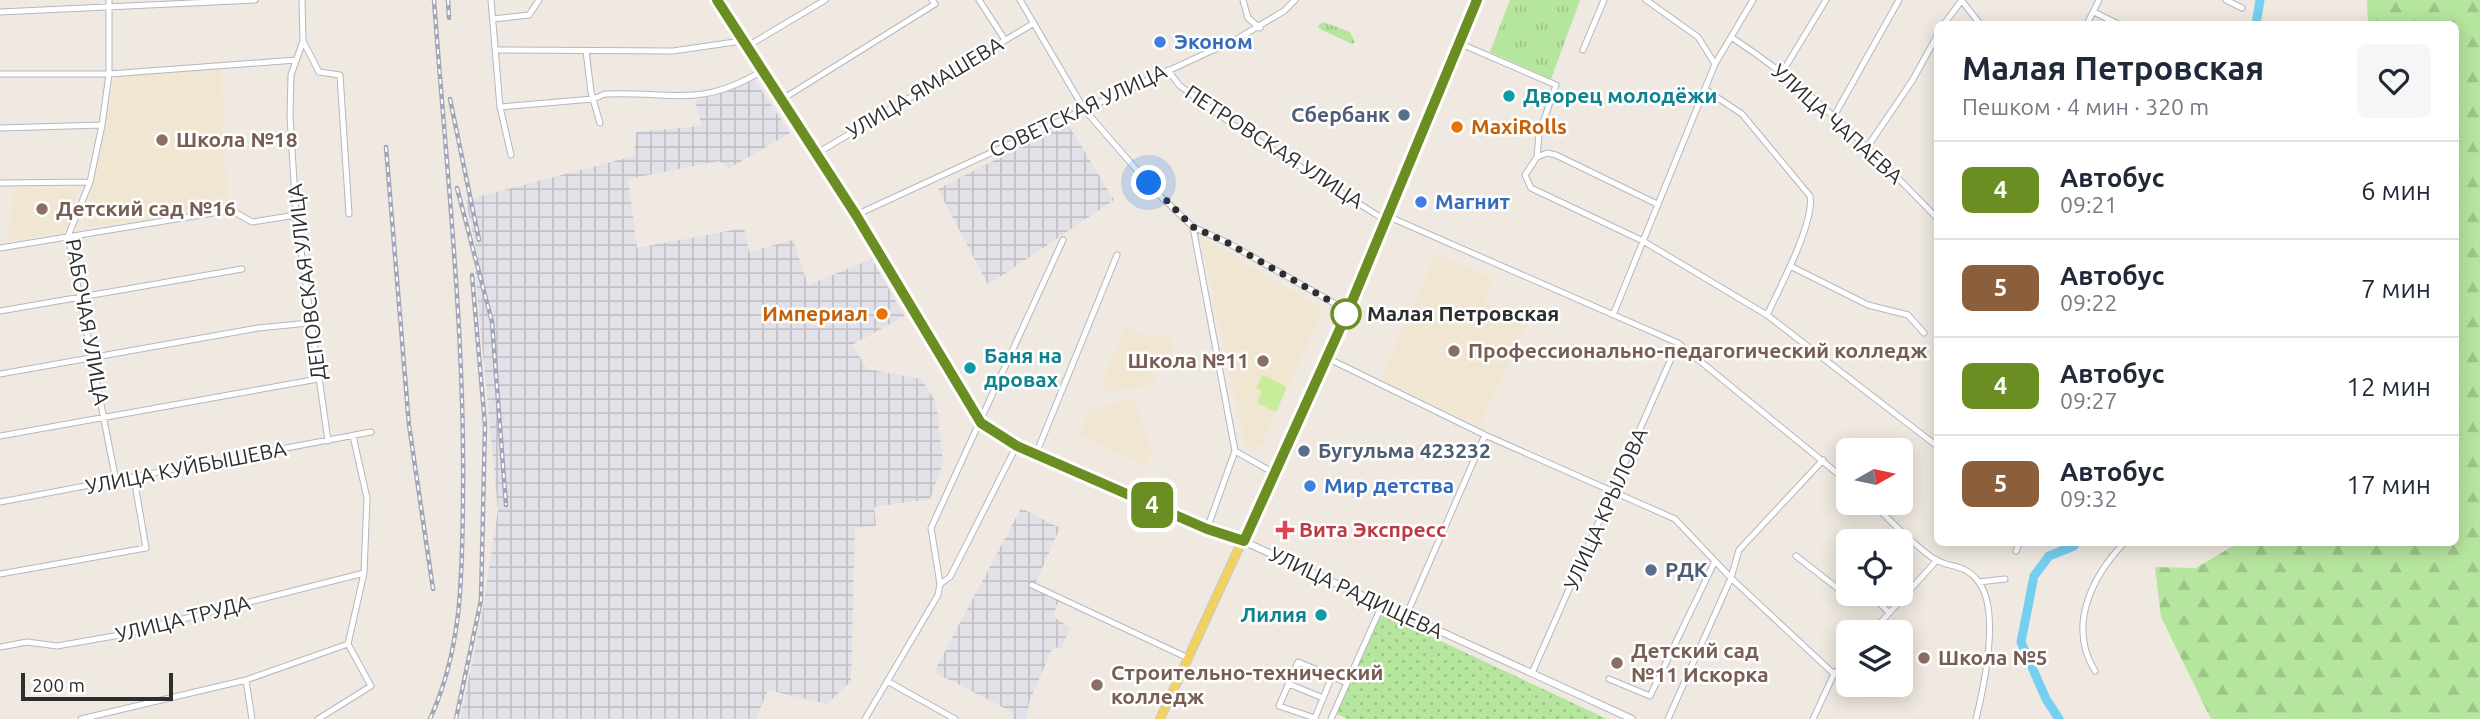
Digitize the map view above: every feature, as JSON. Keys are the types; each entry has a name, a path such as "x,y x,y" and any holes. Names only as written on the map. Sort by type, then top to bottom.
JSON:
{"main road":[{"name":"УЛИЦА РАДИЩЕВА","path":"718,0 856,215 981,423 1017,446 1207,529 1244,541"},
{"path":"1160,719 1348,311 1477,0"}],"street":[{"name":"РАБОЧАЯ УЛИЦА","path":"109,0 109,74 102,125 90,182 68,236 116,481"},
{"path":"0,12 110,9 255,0"},
{"name":"ДЕПОВСКАЯ УЛИЦА","path":"302,0 303,41 289,92 296,215 309,323 328,441"},
{"path":"491,0 500,107 511,155"},
{"path":"493,19 529,15 539,0"},
{"path":"495,50 673,51 744,44 825,0"},
{"path":"781,100 935,5 932,0"},
{"path":"979,0 1005,40"},
{"path":"1020,0 1084,109 1155,191 1193,227 1228,243 1348,311"},
{"path":"1243,0 1248,18 1260,28"},
{"name":"СОВЕТСКАЯ УЛИЦА","path":"856,215 1260,28 1295,0"},
{"path":"1583,50 1604,0"},
{"path":"1646,0 1698,37 1715,64"},
{"path":"1613,315 1715,64 1753,0"},
{"path":"1783,71 1826,0"},
{"path":"1834,116 1899,0"},
{"path":"2089,21 2099,0"},
{"path":"2226,0 2242,8"},
{"path":"1946,21 1962,1 1978,21"},
{"path":"2094,12 2112,21"},
{"name":"УЛИЦА ЯМАШЕВА","path":"816,154 1034,23"},
{"name":"УЛИЦА ЧАПАЕВА","path":"1731,37 1783,71 1868,146 1934,215"},
{"path":"303,41 319,72 340,75 348,214"},
{"path":"1868,146 1912,81 1934,41"},
{"path":"1461,44 1556,85 1539,134 1537,156 1525,175 1531,188 1643,241 1767,315 1934,444"},
{"path":"586,51 593,99 600,123"},
{"path":"0,74 109,74 296,61"},
{"name":"ПЕТРОВСКАЯ УЛИЦА","path":"1168,70 1179,85 1232,124 1386,218 1678,344 1836,471"},
{"path":"500,107 621,94 695,98 733,88 762,71"},
{"path":"1706,90 1742,114 1810,196 1810,209 1790,266 1767,315"},
{"path":"0,128 102,125"},
{"path":"1537,156 1547,153 1556,155 1657,204"},
{"path":"0,183 90,182"},
{"path":"0,248 231,210 252,222 296,215"},
{"path":"1193,227 1236,451 1207,529"},
{"path":"865,719 938,595 940,584 931,528 1063,240"},
{"path":"1036,454 1117,255"},
{"path":"1790,266 1868,305 1908,315 1924,333"},
{"path":"0,311 79,295 242,269"},
{"path":"0,374 258,328 309,323"},
{"name":"УЛИЦА КРЫЛОВА","path":"1532,674 1678,344"},
{"path":"1325,357 1485,435 1613,494 1675,519 1731,578 1835,674 1813,719"},
{"path":"0,436 318,379"},
{"name":"УЛИЦА КУЙБЫШЕВА","path":"0,502 371,432"},
{"path":"1406,616 1485,435"},
{"path":"317,719 371,686 348,644 364,573 367,498 353,436"},
{"path":"940,584 950,577 1017,446"},
{"path":"1236,451 1274,472"},
{"path":"1668,719 1731,578 1739,550 1823,460"},
{"path":"0,574 146,548 134,478"},
{"path":"1886,515 1937,560 1957,564 1979,582 1988,611 1989,651 1976,719"},
{"name":"УЛИЦА РАДИЩЕВА","path":"1244,541 1632,719"},
{"path":"2016,551 2018,546"},
{"path":"2095,671 2085,640 2083,617 2095,579 2122,546"},
{"path":"1797,556 1836,587"},
{"path":"1883,620 1937,560"},
{"path":"1609,679 1650,696 1715,561"},
{"name":"УЛИЦА ТРУДА","path":"0,647 27,642 57,646 120,635 364,573"},
{"path":"1979,582 2005,579"},
{"path":"1032,584 1188,658"},
{"path":"1331,719 1382,605"},
{"path":"1882,606 1889,614"},
{"path":"81,719 246,680 348,644"},
{"path":"1332,676 1316,719 1279,706 1298,662 1332,676 1347,683"},
{"path":"246,680 252,719"},
{"path":"887,681 955,719"},
{"path":"1289,684 1323,698"}],"shaded area":[{"name":"Школа №18","path":"221,67 227,208 83,228 116,73"},
{"path":"754,79 790,133 729,168 719,161 628,179 637,248 744,228 749,252 793,240 808,285 872,259 904,316 852,345 867,369 921,379 936,402 943,463 930,499 874,507 876,526 855,528 851,681 827,704 768,690 756,719 460,719 481,621 498,510 475,271 480,269 466,200 634,156 636,132 702,126 695,101 732,90"},
{"path":"1067,123 1114,200 988,285 938,189"},
{"name":"Детский сад №16","path":"14,188 76,188 69,230 7,241"},
{"name":"Школа №11","path":"1200,236 1323,310 1261,446 1246,448"},
{"name":"Профессионально-педагогический колледж","path":"1436,254 1494,279 1484,302 1528,323 1479,426 1380,380"},
{"path":"1126,324 1146,336 1170,334 1176,368 1153,373 1155,384 1112,392 1101,387"},
{"path":"1132,397 1152,449 1145,466 1080,435 1092,406 1097,408"},
{"path":"1021,508 1060,528 1035,584 1060,596 1053,616 1070,628 1061,648 1053,647 1029,702 1027,719 1013,719 1012,712 934,672"}],"green space":[{"path":"1510,0 1580,0 1551,79 1490,52"},
{"path":"2367,0 2480,0 2480,719 2211,719 2161,617 2155,567 2196,568 2233,546 2459,546 2459,21 2368,21"},
{"path":"1323,22 1350,32 1355,42 1352,44 1320,29 1318,26"},
{"path":"1263,375 1287,387 1276,412 1257,403 1262,391 1256,388"},
{"path":"1377,611 1607,719 1348,719 1331,711"}],"waterway":[{"path":"2256,21 2260,0"},
{"path":"2059,719 2046,699 2021,642 2034,576 2049,556 2074,546"}],"railway":[{"path":"430,719 441,692 455,637 461,582 463,496 458,310 434,0"},
{"path":"448,0 449,18"},
{"path":"450,99 479,240"},
{"path":"386,147 409,425 433,589"},
{"path":"457,188 492,322 506,505"},
{"path":"456,719 481,600 485,425 472,275"}],"bus line":[{"name":"4","path":"717,0 856,215 970,409 981,423 1017,446 1207,529 1244,541 1348,311 1477,0"}],"place":[{"name":"Эконом","path":"1160,42"},
{"name":"Дворец молодёжи","path":"1509,96"},
{"name":"Сбербанк","path":"1404,115"},
{"name":"MaxiRolls","path":"1457,127"},
{"name":"Школа №18","path":"162,140"},
{"name":"Магнит","path":"1421,202"},
{"name":"Детский сад №16","path":"42,209"},
{"name":"Империал","path":"882,314"},
{"name":"Малая Петровская","path":"1346,314"},
{"name":"Профессионально-педагогический колледж","path":"1454,351"},
{"name":"Школа №11","path":"1263,361"},
{"name":"Баня на дровах","path":"970,368"},
{"name":"Бугульма 423232","path":"1304,451"},
{"name":"Мир детства","path":"1310,486"},
{"name":"Вита Экспресс","path":"1285,530"},
{"name":"РДК","path":"1651,570"},
{"name":"Лилия","path":"1321,615"},
{"name":"Школа №5","path":"1924,658"},
{"name":"Детский сад №11 Искорка","path":"1617,663"},
{"name":"Строительно-технический колледж","path":"1097,685"}],"route":[{"path":"1149,183 1193,227 1250,255 1348,311 1346,314"}]}
